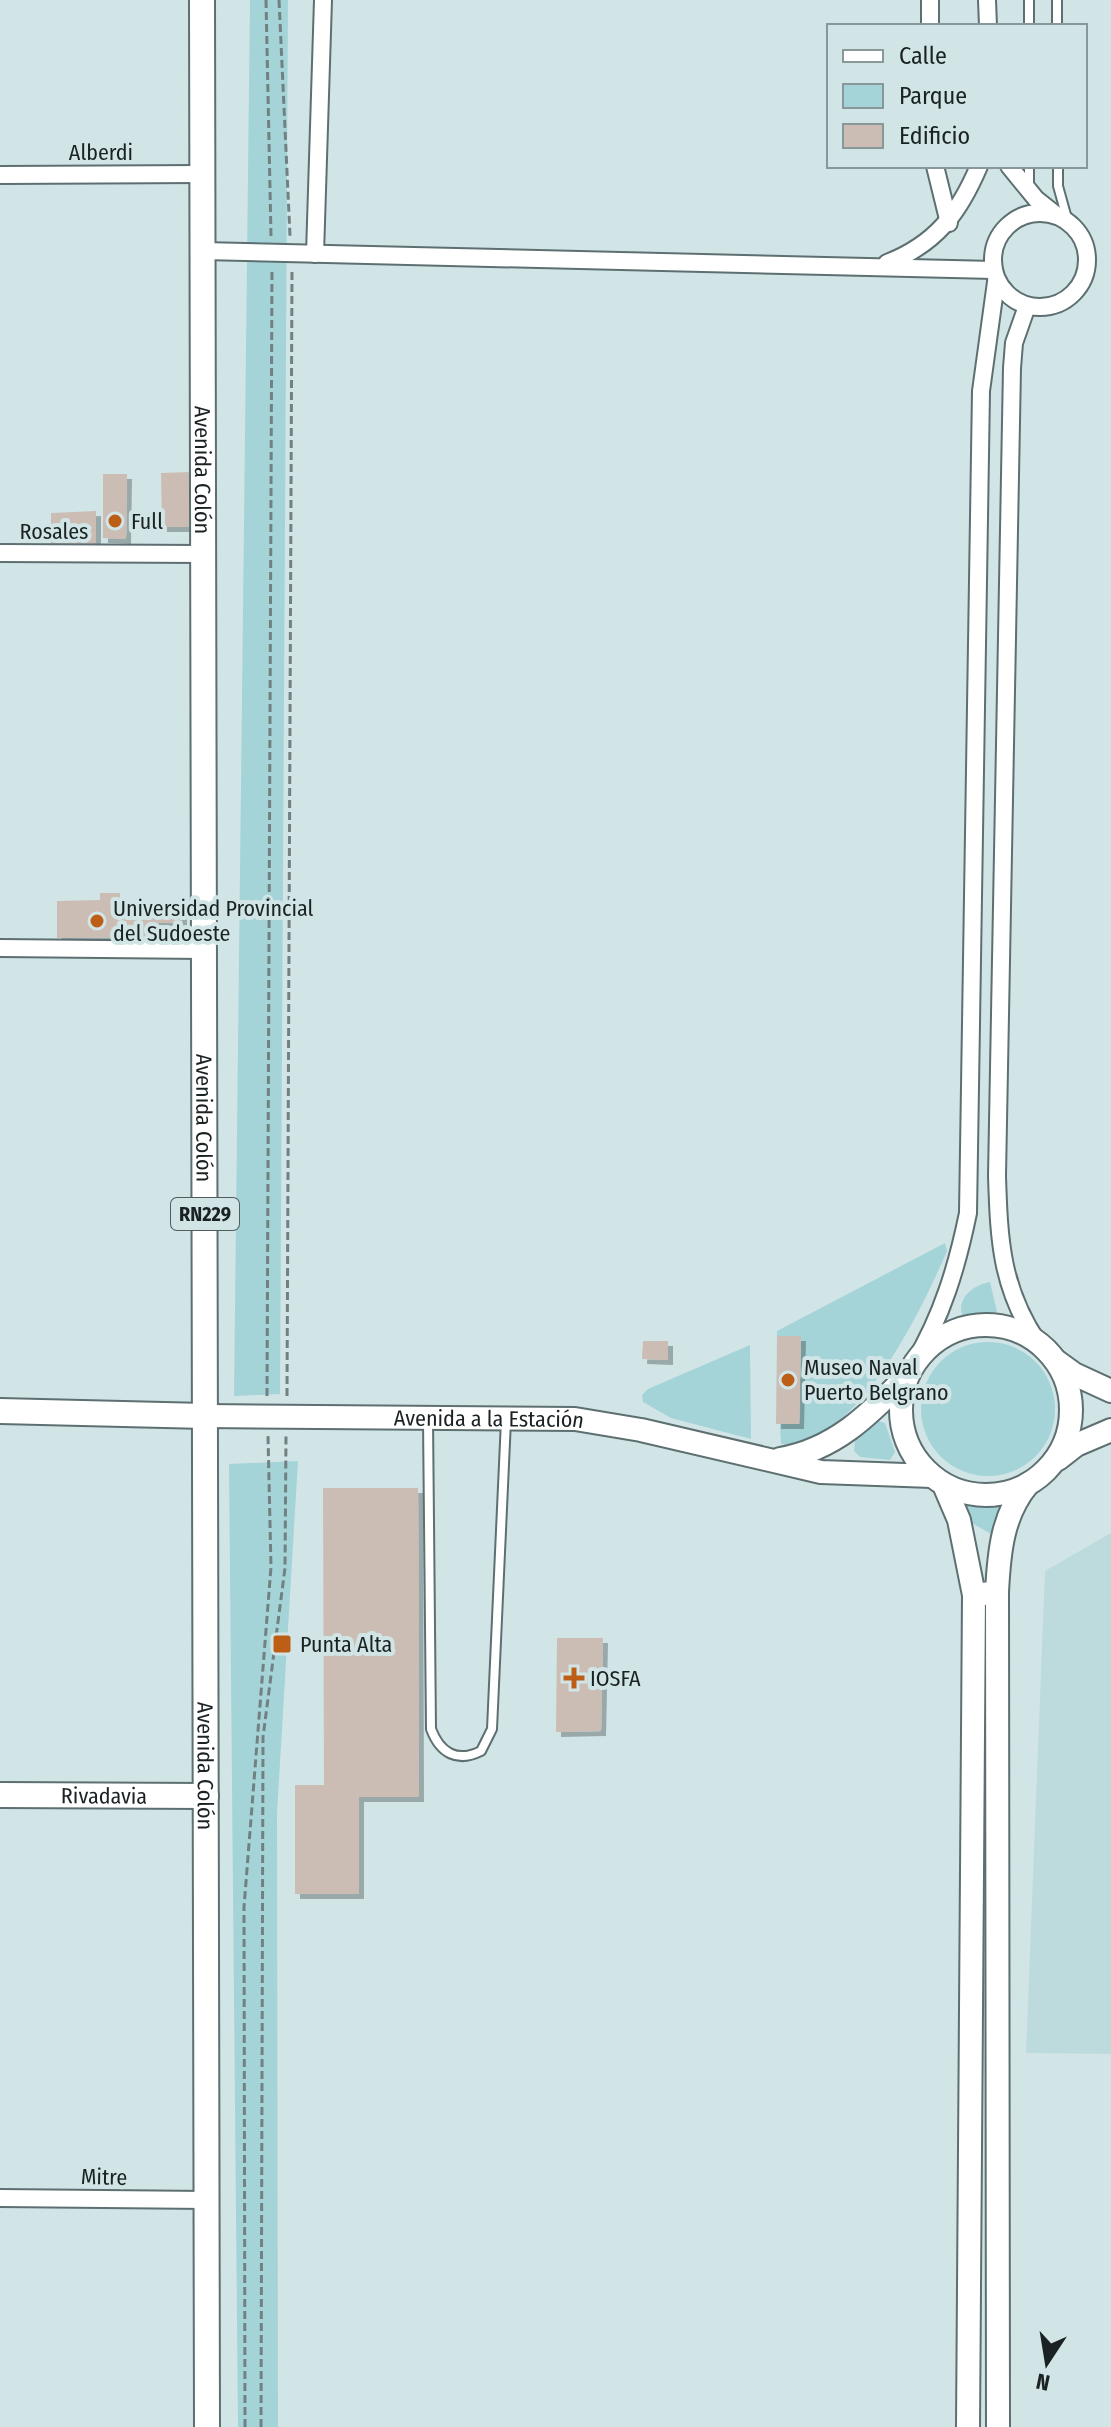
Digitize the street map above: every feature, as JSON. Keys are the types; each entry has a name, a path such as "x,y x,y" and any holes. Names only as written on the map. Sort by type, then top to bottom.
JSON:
{"main road":[{"name":"Avenida Colón","path":"202,0 207,2427"},
{"path":"0,1411 205,1416"},
{"name":"Rivadavia","path":"0,1795 206,1796"}],"street":[{"path":"315,254 323,0"},
{"path":"930,0 930,24"},
{"path":"987,0 988,24"},
{"path":"935,168 949,223"},
{"path":"881,265 916,250 949,223 978,168"},
{"path":"203,251 881,265 995,276 1009,296 1027,306 1057,305 1074,294 1085,277 1085,247 1064,220 1029,191 1011,168"},
{"name":"Alberdi","path":"0,175 203,174"},
{"path":"968,2427 974,1595 959,1520 938,1481 913,1455 903,1430 901,1402 911,1370 935,1328 950,1285 969,1198 981,391 995,276 995,247 1007,227 1029,214 1064,220"},
{"path":"1027,306 1014,343 1012,368 997,1176 1004,1270 1015,1306 1067,1383 1071,1411 1067,1438 1054,1462"},
{"name":"Rosales","path":"0,553 203,554"},
{"path":"0,948 204,950"},
{"path":"767,1461 812,1453 827,1446 866,1417 937,1340 966,1327 1009,1328 1046,1351 1074,1374 1111,1391"},
{"name":"Avenida a la Estación","path":"205,1416 575,1419 821,1472 938,1481"},
{"path":"998,2427 998,1557 1006,1525 1028,1484 1076,1445 1111,1430"},
{"path":"938,1481 986,1495 1028,1484"},
{"path":"974,1595 997,1592"},
{"name":"Mitre","path":"0,2198 207,2200"}],"lane":[{"path":"1029,0 1029,24"},
{"path":"1057,0 1057,24"},
{"path":"1029,168 1029,191"},
{"path":"1058,168 1064,220"},
{"path":"428,1418 431,1729 443,1751 460,1757 481,1751 492,1729 506,1419"}],"path":[{"path":"261,2427 263,1737 285,1568 277,1417 271,252 266,0"},
{"path":"245,2427 244,1907 271,1567 277,1417 294,341 279,0"}],"shaded area":[{"path":"1111,1533 1111,2054 1026,2053 1045,1571"}],"green space":[{"path":"250,0 288,0 280,1394 234,1396"},
{"path":"945,1243 947,1251 921,1306 883,1371 860,1400 835,1424 809,1440 781,1444 780,1424 800,1424 801,1337 777,1336 777,1331"},
{"path":"990,1282 997,1312 962,1315 964,1297 978,1286"},
{"path":"988,1342 1014,1347 1035,1362 1050,1383 1055,1409 1050,1435 1035,1456 1014,1471 988,1476 962,1471 941,1456 926,1435 921,1409 926,1383 941,1362 962,1347"},
{"path":"750,1345 751,1439 671,1418 643,1402 642,1395 648,1389"},
{"path":"878,1421 885,1423 895,1452 890,1460 860,1457 854,1451 855,1441"},
{"path":"298,1461 277,1813 278,2427 238,2427 229,1464"},
{"path":"970,1502 1001,1505 993,1535 970,1522 964,1510"}],"building":[{"path":"191,472 190,527 162,527 161,473"},
{"path":"103,474 127,474 126,539 103,538"},
{"path":"96,511 96,543 51,544 51,513"},
{"path":"100,893 120,893 120,902 182,901 182,923 158,923 159,937 57,938 57,901 100,900"},
{"name":"Museo Naval Puerto Belgrano","path":"777,1336 801,1336 799,1424 776,1424"},
{"path":"643,1341 668,1341 668,1360 642,1359"},
{"path":"323,1488 418,1488 419,1797 359,1797 359,1894 295,1894 295,1785 324,1785"},
{"path":"557,1638 603,1638 601,1731 556,1732"}],"place":[{"name":"Full","path":"115,521"},
{"name":"Universidad Provincial del Sudoeste","path":"97,921"},
{"name":"Museo Naval Puerto Belgrano","path":"788,1380"},
{"name":"Punta Alta","path":"282,1644"},
{"name":"IOSFA","path":"574,1678"}]}
